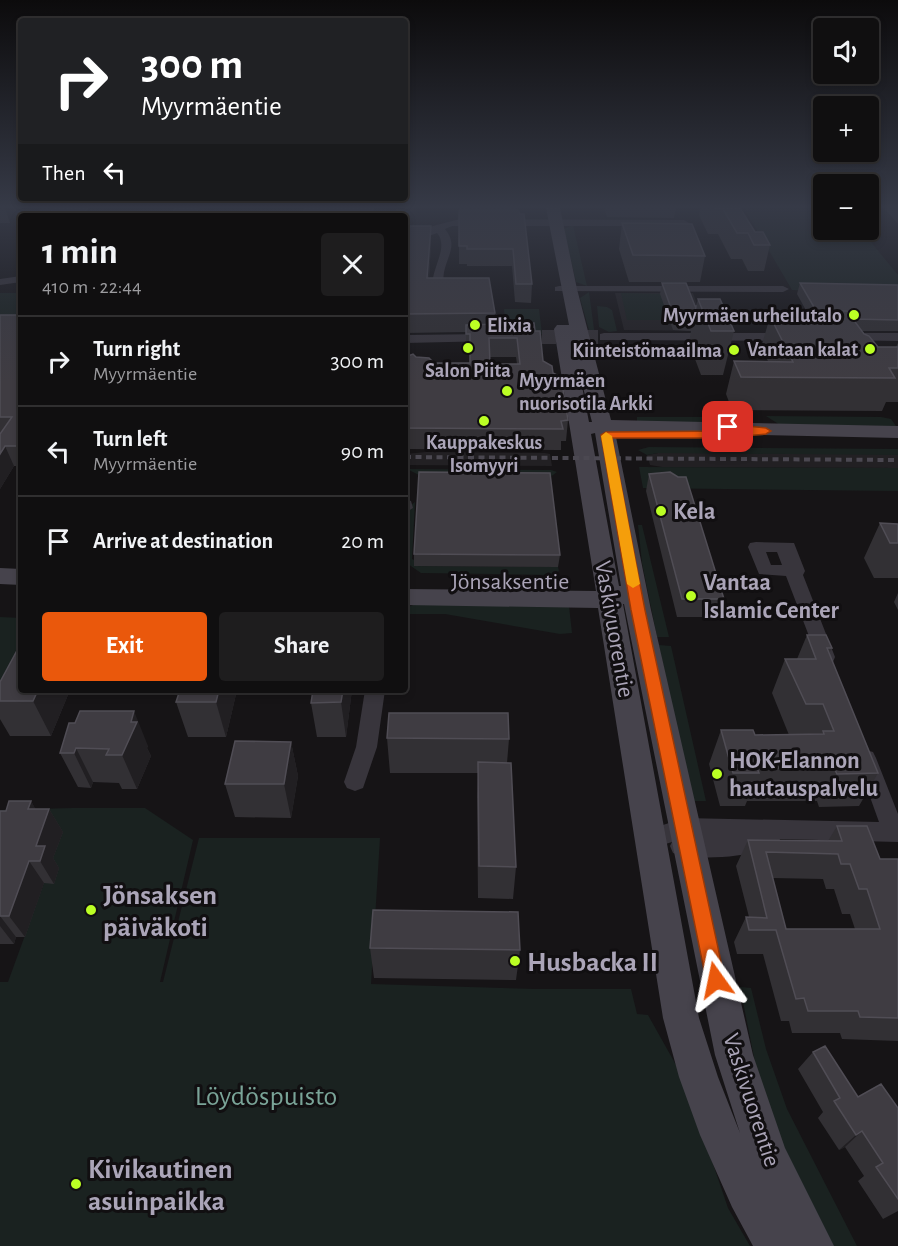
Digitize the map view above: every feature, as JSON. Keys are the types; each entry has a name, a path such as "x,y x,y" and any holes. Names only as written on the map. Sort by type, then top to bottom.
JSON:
{"main road":[{"name":"Vaskivuorentie","path":"559,266 605,430 634,590 734,1055 768,1157 812,1246"},
{"name":"Vaskivuorentie","path":"564,289 564,341 681,1018 691,1058 711,1113 735,1168 777,1246"},
{"path":"580,430 724,435 766,431 898,432"},
{"path":"0,576 18,577"},
{"name":"Jönsaksentie","path":"408,581 608,591"},
{"name":"Jönsaksentie","path":"408,597 634,590"},
{"path":"0,591 18,591"}],"street":[{"path":"438,292 440,266"},
{"path":"0,284 18,280"},
{"path":"0,284 18,287"},
{"path":"564,289 783,290"},
{"path":"604,337 801,337"},
{"path":"852,352 837,337 898,337"},
{"path":"408,339 504,338"},
{"path":"792,571 765,570 756,547 783,547 833,675"},
{"path":"355,782 365,758 371,732 375,693"},
{"path":"650,839 686,838 766,842 789,832 896,832 858,739"}],"shaded area":[{"path":"615,293 693,293 707,331 624,330"},
{"path":"545,453 550,454 552,466 408,465 408,454"},
{"path":"658,453 890,453 898,455 898,468 662,467 650,465 647,455"}],"green space":[{"path":"572,266 582,266 587,286 576,282"},
{"path":"778,266 891,266 898,275 898,296 792,290"},
{"path":"589,292 594,329 601,356 594,348 580,298"},
{"path":"0,293 18,293 18,325 0,325"},
{"path":"621,293 665,294 663,301 675,320 627,320"},
{"path":"597,306 612,310 617,331 609,332 599,327"},
{"path":"504,309 539,309 542,334 506,335"},
{"path":"766,416 881,417 891,419 896,426 780,425"},
{"path":"637,417 750,418 745,423 637,422"},
{"path":"649,447 898,449 898,455 658,453 647,455 638,450"},
{"path":"639,467 898,468 898,491 643,488"},
{"path":"408,469 551,470 557,472 549,478 421,476"},
{"path":"415,502 412,559 414,566 558,567 559,571 552,575 421,573 408,564 410,506"},
{"path":"638,525 642,525 669,637 657,637 642,563"},
{"path":"416,604 569,606 572,633 560,634 445,614 408,614 408,607"},
{"path":"0,617 18,618 18,683 0,721"},
{"path":"659,645 671,646 706,801 692,801"},
{"name":"Löydöspuisto","path":"145,808 193,840 160,982 163,982 199,838 380,838 371,984 535,989 631,989 637,1014 648,1015 685,1081 728,1208 750,1246 0,1246 0,982 8,982 44,883 54,883 0,834 0,810"},
{"path":"740,987 751,988 766,1049 787,1109 857,1246 831,1246 781,1142 757,1072"}],"building":[{"path":"408,266 428,266 427,278 489,278 495,313 408,314"},
{"path":"514,266 530,266 532,284 516,284"},
{"path":"662,283 686,283 696,306 694,320 675,319"},
{"path":"800,283 898,285 898,320 853,319 847,311 818,314"},
{"path":"698,299 720,299 734,331 711,331"},
{"path":"834,311 847,311 864,334 869,336 878,347 898,347 898,368 889,368 895,378 741,377 734,361 793,362 770,316 772,316 771,313 836,314"},
{"path":"0,315 18,315 18,446 5,446 0,454 0,434 12,417 0,417"},
{"path":"534,323 535,331 540,331 543,361 552,366 553,373 561,377 568,420 561,421 563,429 408,428 408,356 413,354 416,357 429,358 434,363 470,363 470,334 466,334 466,325","holes":["489,338 517,338 520,364 490,364"]},
{"path":"419,472 550,473 560,555 414,554"},
{"path":"670,472 678,477 686,477 724,599 682,599 649,474"},
{"path":"880,523 898,524 898,543 890,543"},
{"path":"807,635 826,635 832,648 827,648 878,773 837,774 834,768 757,768 759,773 733,773 721,730 753,730 755,735 824,734 823,731 834,731 823,704 806,704 785,659 816,659"},
{"path":"18,649 18,693 37,693 33,701 0,701 0,682"},
{"path":"179,693 218,693 216,702 176,702"},
{"path":"313,693 342,693 341,702 311,703"},
{"path":"80,711 134,711 131,722 137,722 122,755 106,755 109,749 76,748 74,753 60,753 69,723 75,723"},
{"path":"389,713 508,713 509,739 387,738"},
{"path":"235,741 291,742 284,784 225,784"},
{"path":"478,762 511,763 516,867 479,866"},
{"path":"9,801 31,801 28,809 49,809 36,846 45,846 40,861 29,861 9,916 0,916 0,811 6,811"},
{"path":"837,826 867,826 880,859 898,859 898,1018 860,1017 858,1011 808,1011 804,998 796,999 776,930 749,930 746,917 767,918 748,840 842,841","holes":["766,852 838,854 841,864 850,864 859,889 867,889 880,929 786,929"]},
{"path":"373,910 518,912 520,950 370,948"},
{"path":"825,1046 858,1097 881,1084 898,1108 898,1199 876,1167 883,1163 862,1131 856,1135 834,1101 840,1098 813,1052"}],"tunnel":[{"path":"542,337 604,337"}],"railway":[{"path":"408,457 898,460"}],"slow traffic":[{"path":"606,436 633,584"}],"place":[{"name":"Myyrmäen urheilutalo","path":"854,315"},
{"name":"Elixia","path":"475,325"},
{"name":"Salon Piita","path":"468,348"},
{"name":"Vantaan kalat","path":"870,349"},
{"name":"Kiinteistömaailma","path":"734,350"},
{"name":"Myyrmäen nuorisotila Arkki","path":"507,391"},
{"name":"Kauppakeskus Isomyyri","path":"484,421"},
{"name":"Kela","path":"661,511"},
{"name":"Vantaa Islamic Center","path":"691,596"},
{"name":"HOK-Elannon hautauspalvelu","path":"717,774"},
{"name":"Jönsaksen päiväkoti","path":"91,910"},
{"name":"Husbacka II","path":"515,961"},
{"name":"Kivikautinen asuinpaikka","path":"76,1184"}],"route":[{"path":"716,980 638,610 606,435 724,435 766,431 728,427"}]}
